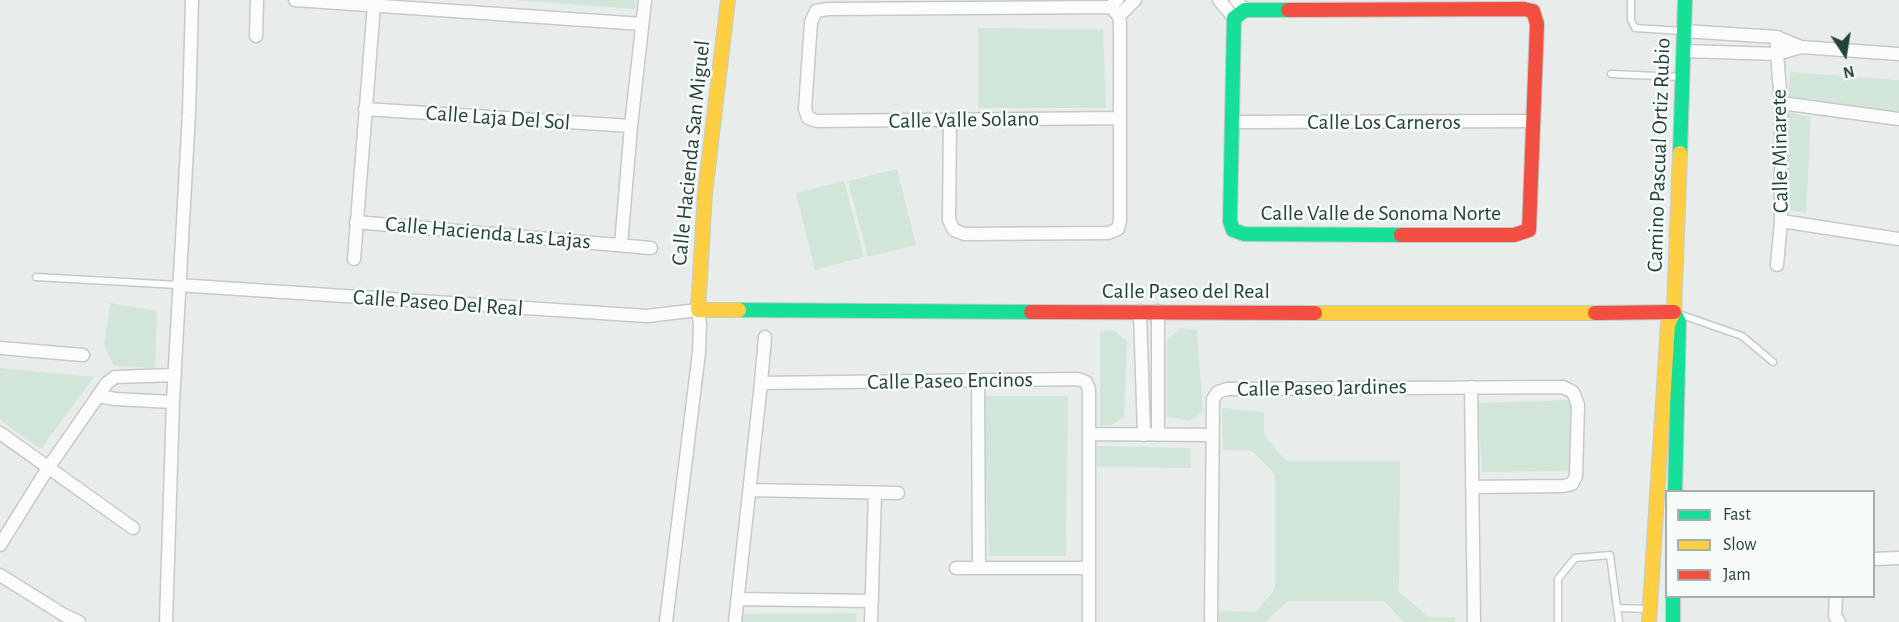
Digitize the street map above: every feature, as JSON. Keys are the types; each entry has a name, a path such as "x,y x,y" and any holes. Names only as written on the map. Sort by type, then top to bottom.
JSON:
{"street":[{"path":"166,622 173,402 189,113 192,0"},
{"path":"256,36 257,0"},
{"path":"295,0 642,24"},
{"name":"Calle Hacienda Las Lajas","path":"621,244 645,0"},
{"name":"Calle Hacienda San Miguel","path":"698,310 713,109 728,0"},
{"path":"950,120 949,220 954,230 964,234 1108,233 1118,229 1120,221 1120,118 1116,8 1135,0"},
{"path":"1219,0 1238,9 1524,9 1533,11 1537,24 1534,121"},
{"name":"Camino Pascual Ortiz Rubio","path":"1649,616 1668,324 1674,312 1685,0"},
{"name":"Calle Hacienda Las Lajas","path":"354,259 374,5"},
{"name":"Calle Valle Solano","path":"1116,8 828,9 816,11 811,22 805,109 808,118 817,121 1120,118"},
{"path":"1233,122 1238,9"},
{"path":"1684,31 1777,37 1801,47 1899,54"},
{"name":"Calle Minarete","path":"1777,37 1782,103 1777,265"},
{"path":"1684,51 1777,54 1801,47"},
{"path":"1782,103 1899,119"},
{"name":"Calle Laja Del Sol","path":"365,109 631,126"},
{"name":"Calle Los Carneros","path":"1233,122 1534,121"},
{"name":"Calle Valle de Sonoma Norte","path":"1233,122 1230,221 1233,230 1244,234 1514,235 1529,230 1534,121"},
{"path":"1780,221 1899,239"},
{"name":"Calle Hacienda Las Lajas","path":"356,222 651,248"},
{"name":"Calle Paseo Del Real","path":"178,285 647,316 698,310"},
{"path":"666,622 699,352 698,310"},
{"name":"Calle Paseo del Real","path":"698,310 1674,312"},
{"path":"1140,311 1144,435"},
{"path":"1158,311 1158,435"},
{"name":"Camino Pascual Ortiz Rubio","path":"1674,312 1679,322 1675,490"},
{"path":"735,622 765,337"},
{"path":"0,348 83,355"},
{"path":"0,545 48,468 107,383 115,377 175,375"},
{"name":"Calle Paseo Encinos","path":"761,382 1078,379 1086,382 1089,389 1089,622"},
{"path":"978,381 979,568"},
{"path":"1471,387 1474,622"},
{"name":"Calle Paseo Jardines","path":"1211,622 1213,399 1218,392 1227,389 1563,387 1573,392 1578,405 1576,476 1572,484 1563,486 1472,486"},
{"path":"98,396 173,402"},
{"path":"0,433 133,528"},
{"path":"1089,434 1213,435"},
{"path":"750,490 898,493"},
{"path":"871,622 875,493"},
{"path":"1875,559 1899,558"},
{"path":"956,568 1089,568"},
{"path":"0,574 64,615 79,622"},
{"path":"1673,598 1673,622"},
{"path":"1836,598 1835,616 1839,622"},
{"path":"738,599 872,601"}],"lane":[{"path":"1631,0 1631,20 1635,28 1684,31"},
{"path":"1611,74 1683,78"},
{"path":"36,277 178,285"},
{"path":"1674,312 1742,336 1773,362"},
{"path":"1558,622 1558,579 1575,558 1610,555 1619,622"},
{"path":"1617,608 1649,616"}],"green space":[{"path":"513,0 636,0 635,9"},
{"path":"978,28 1103,29 1106,108 978,108"},
{"path":"1790,72 1899,80 1899,118 1788,102"},
{"path":"1783,111 1811,117 1806,213 1780,209"},
{"path":"897,169 916,245 868,257 848,181"},
{"path":"844,181 864,257 815,270 796,193"},
{"path":"110,303 157,311 155,368 114,366 104,346"},
{"path":"1180,328 1197,330 1203,411 1190,421 1167,417 1167,340"},
{"path":"1114,330 1127,342 1124,417 1111,425 1100,425 1100,331"},
{"path":"0,368 94,377 41,449 0,420"},
{"path":"983,396 1068,396 1066,556 989,556"},
{"path":"1571,400 1569,471 1482,472 1478,403"},
{"path":"1222,408 1264,412 1264,435 1286,461 1400,461 1399,592 1429,617 1455,617 1455,622 1404,622 1384,601 1288,601 1265,622 1219,622 1218,611 1256,612 1275,589 1275,474 1252,451 1223,450"},
{"path":"1097,446 1191,448 1191,468 1097,467"},
{"path":"857,613 856,622 740,622 742,614"}],"traffic: fast":[{"path":"1680,153 1685,0"},
{"path":"1288,10 1245,10 1234,18 1230,221 1233,230 1244,234 1401,235"},
{"path":"739,310 1031,312"},
{"path":"1675,490 1679,322 1676,316"},
{"path":"1673,598 1673,622"}],"traffic: slow":[{"path":"728,0 705,193 698,310 739,310"},
{"path":"1649,622 1668,324 1674,312 1680,153"},
{"path":"1315,313 1595,313"}],"traffic: jam":[{"path":"1401,235 1514,235 1529,230 1537,24 1533,11 1524,9"},
{"path":"1288,10 1524,9"},
{"path":"1031,312 1315,313"},
{"path":"1595,313 1674,312"}]}
